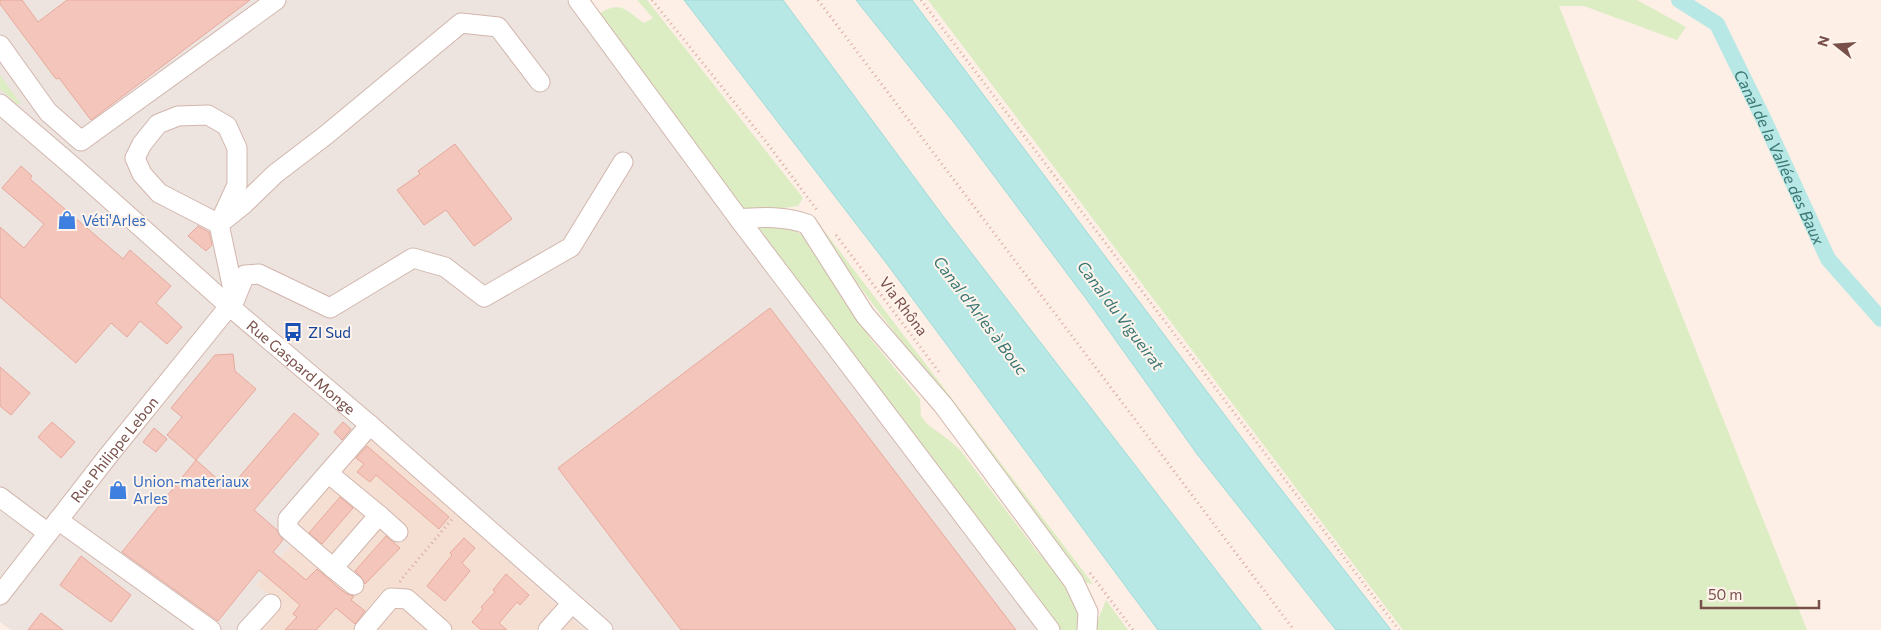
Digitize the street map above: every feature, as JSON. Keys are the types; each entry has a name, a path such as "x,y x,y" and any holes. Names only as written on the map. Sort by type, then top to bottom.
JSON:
{"street":[{"path":"0,45 48,112 81,141 276,0"},
{"path":"578,0 739,219 1050,630"},
{"path":"219,224 244,204 275,174 326,135 461,23 498,27 540,82"},
{"name":"Rue Gaspard Monge","path":"0,104 231,302 603,630"},
{"path":"219,224 159,193 142,174 135,158 142,144 158,124 178,116 208,115 227,126 237,148 237,185 219,224 231,302"},
{"name":"Rue Philippe Lebon","path":"0,595 231,302 245,275 259,274 330,308 413,258 445,267 484,297 571,247 623,162"},
{"path":"739,219 758,217 795,220 807,224 865,315 943,406 1074,582 1088,612 1087,630"},
{"path":"354,585 288,529 288,519 370,425"},
{"path":"328,472 398,532"},
{"path":"0,497 53,526 210,630"},
{"path":"333,568 378,515"},
{"path":"364,630 391,598 407,599 442,630"},
{"path":"548,630 572,603"},
{"path":"247,630 271,604"}],"path":[{"path":"652,0 767,143 820,214"},
{"path":"818,0 1294,630"},
{"path":"921,0 1400,630"},
{"name":"Via Rhôna","path":"832,230 945,380"},
{"path":"391,598 404,576 463,507"},
{"path":"1086,568 1133,630"}],"shaded area":[{"path":"0,0 566,0 1045,630 584,630 358,427 280,516 292,544 256,585 283,605 262,630 11,630 0,622"},
{"path":"358,426 584,630 262,630 283,605 256,585 292,544 279,528 280,516"}],"green space":[{"path":"637,0 647,0 803,198 798,206 756,212 744,210 735,202 601,20 600,13 607,9 619,7 644,23 653,18"},
{"path":"928,0 1637,0 1686,27 1677,40 1584,6 1559,6 1807,630 1403,630"},
{"path":"0,75 21,104 17,104 0,89"},
{"path":"816,220 1093,584 1082,582 812,223"},
{"path":"767,222 792,229 802,235 813,247 852,302 869,337 920,399 921,416 927,424 961,451 1036,550 1070,588 1082,614 1083,630 1056,630 757,229"},
{"path":"1106,600 1128,630 1094,630"}],"water":[{"name":"Canal d'Arles à Bouc","path":"684,0 783,0 943,216 1262,630 1158,630 887,264"},
{"name":"Canal du Vigueirat","path":"856,0 912,0 1266,470 1391,630 1336,630 1197,454 1087,300 959,129"}],"building":[{"path":"0,0 22,0 38,22 67,0 250,0 91,120 59,78 56,79 0,4"},
{"path":"455,144 512,219 474,246 446,210 424,225 397,190 420,174 418,171"},
{"path":"21,166 32,176 30,179 123,259 130,250 171,286 156,303 182,327 167,344 140,321 127,337 111,323 76,363 0,297 0,227 24,248 44,224 2,188"},
{"path":"198,226 209,232 212,245 206,251 188,236"},
{"path":"770,308 1016,630 681,630 558,468"},
{"path":"233,354 235,371 256,389 196,460 167,435 182,417 171,408 215,355"},
{"path":"0,367 30,393 11,415 0,406"},
{"path":"294,413 319,434 254,510 277,530 283,540 273,552 306,580 317,569 340,589 354,596 351,600 365,611 355,624 336,608 316,630 285,630 297,617 293,614 300,605 259,570 218,621 122,552 196,460 229,489"},
{"path":"52,422 75,442 61,458 38,437"},
{"path":"343,422 351,429 342,440 334,432"},
{"path":"154,428 167,439 156,452 143,442"},
{"path":"367,446 449,517 439,529 376,475 370,482 357,472 364,464 356,458"},
{"path":"340,497 353,508 322,544 309,533"},
{"path":"386,536 400,548 365,584 355,571"},
{"path":"464,538 475,548 462,563 470,571 445,601 427,586 452,555 450,553"},
{"path":"81,556 131,595 111,622 60,585"},
{"path":"506,574 529,595 520,605 517,602 499,623 507,630 481,630 472,622"},
{"path":"41,613 63,630 28,630"}],"waterway":[{"name":"Canal de la Vallée des Baux","path":"1679,0 1717,24 1828,259 1881,319"}],"place":[{"name":"Véti'Arles","path":"67,220"},
{"name":"ZI Sud","path":"293,332"},
{"name":"Union-materiaux Arles","path":"118,490"}]}
